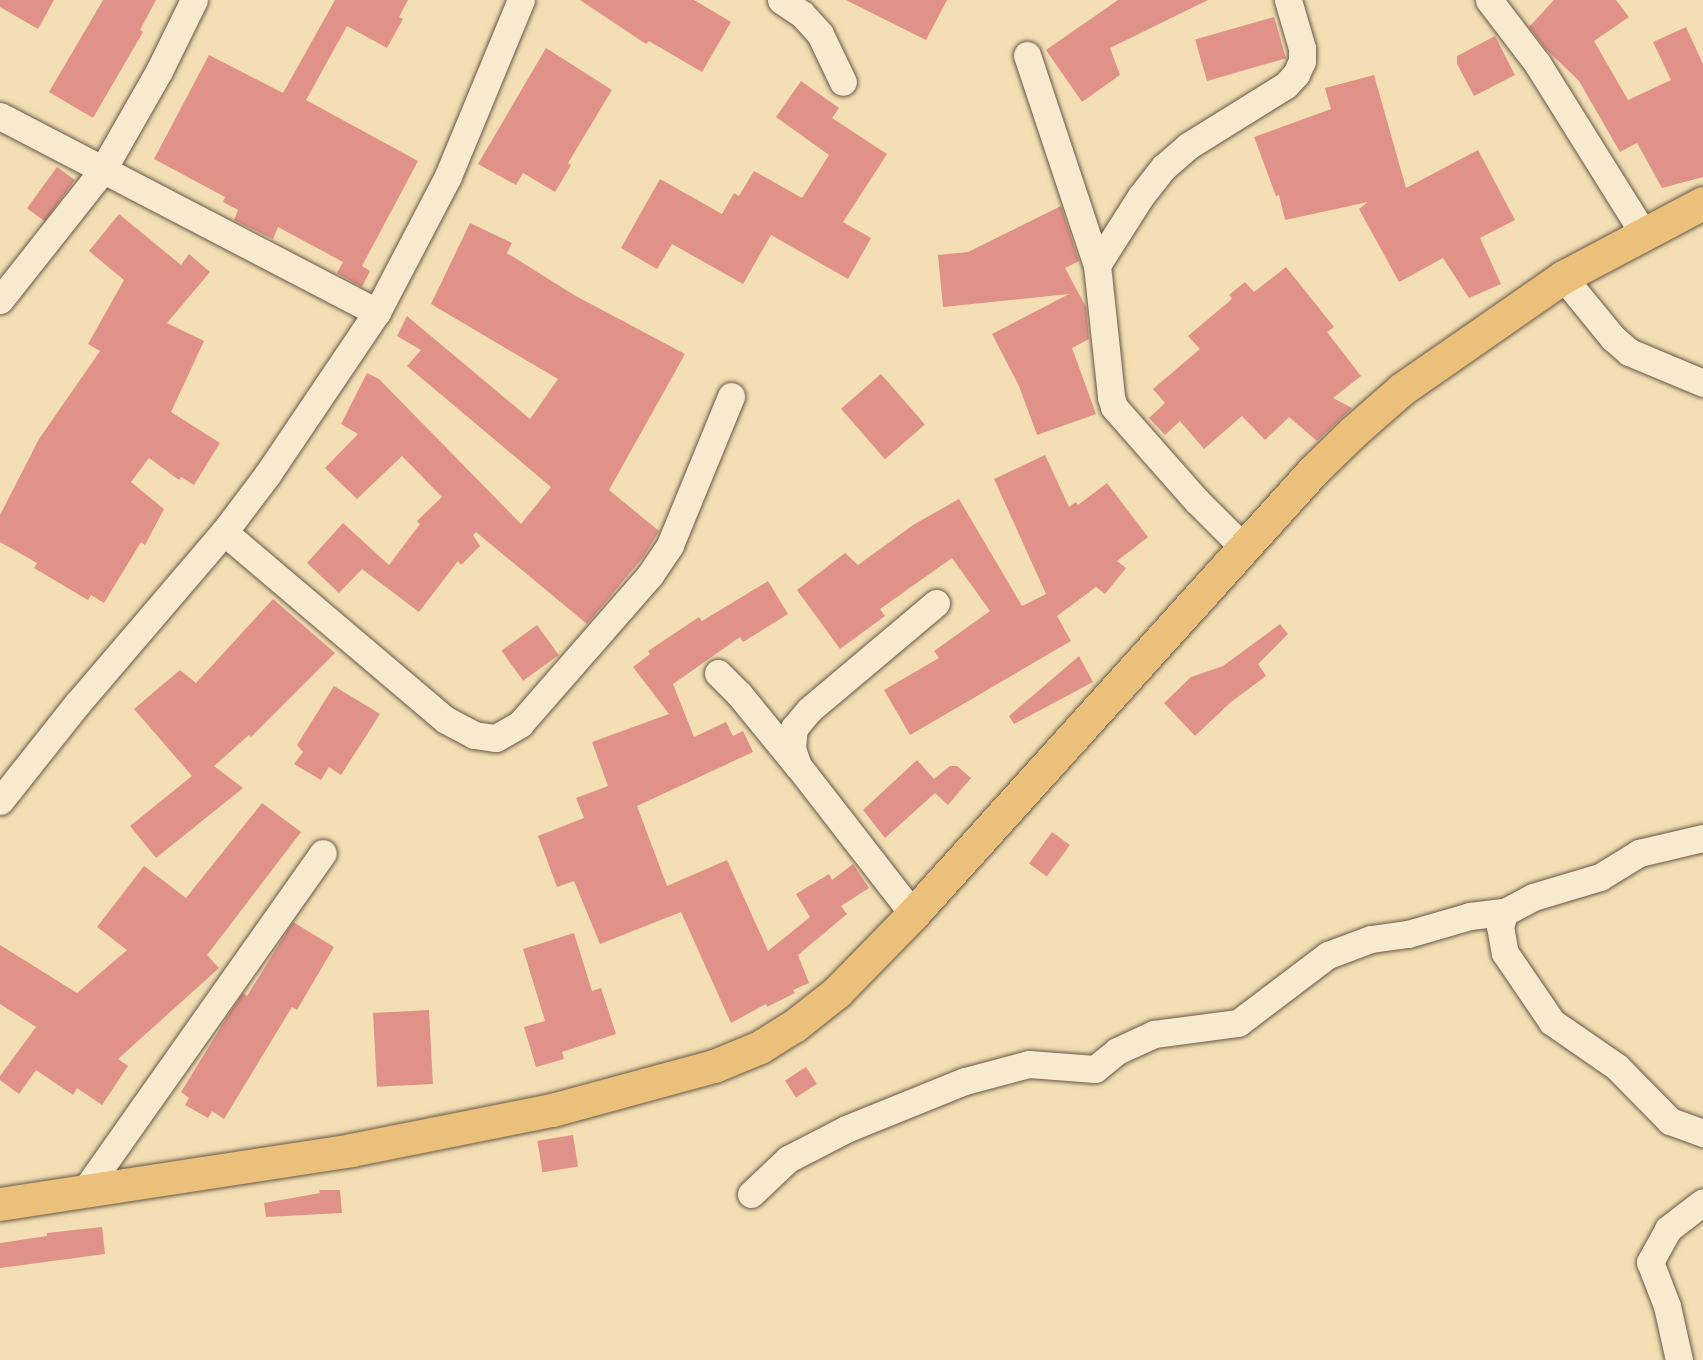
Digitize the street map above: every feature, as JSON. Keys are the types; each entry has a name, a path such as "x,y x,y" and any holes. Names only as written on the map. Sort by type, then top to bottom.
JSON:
{"main road":[{"path":"0,1204 351,1150 541,1112 714,1066 760,1047 794,1026 837,992 914,914 1313,471 1402,389 1563,277 1703,203"}],"street":[{"path":"0,300 102,171 159,71 195,0"},
{"path":"0,801 77,704 224,532 267,475 377,312 448,176 521,0"},
{"path":"781,0 802,14 820,34 843,82"},
{"path":"1097,265 1141,196 1164,167 1188,146 1286,85 1296,74 1302,61 1302,48 1288,0"},
{"path":"1489,0 1537,63 1644,234"},
{"path":"1026,55 1097,265 1114,407 1197,501 1244,548"},
{"path":"0,116 377,312"},
{"path":"1563,277 1613,338 1629,352 1703,383"},
{"path":"224,532 446,720 474,735 496,738 520,724 650,575 670,544 730,396"},
{"path":"798,766 792,749 794,728 810,710 936,603"},
{"path":"718,673 739,694 798,766 914,914"},
{"path":"751,1194 788,1159 846,1129 964,1081 1029,1064 1095,1069 1118,1051 1154,1034 1238,1023 1328,955 1371,939 1408,934 1470,916 1505,912 1533,897 1600,877 1639,853 1703,838"},
{"path":"83,1193 324,853"},
{"path":"1505,912 1500,926 1504,953 1552,1022 1617,1067 1670,1121 1703,1133"},
{"path":"1679,1360 1667,1306 1650,1262 1668,1230 1703,1202"}],"building":[{"path":"0,0 54,0 38,29 0,7"},
{"path":"103,0 156,0 140,30 143,32 93,118 49,92"},
{"path":"335,0 408,0 399,17 403,19 387,48 347,26 306,100 418,161 362,266 370,271 362,287 337,273 343,262 278,227 273,239 234,220 238,210 223,202 225,197 154,159 209,55 283,93"},
{"path":"580,0 694,0 731,22 702,72 649,41 646,44"},
{"path":"846,0 947,0 926,40"},
{"path":"1118,0 1208,0 1110,48 1120,75 1082,102 1046,50"},
{"path":"1554,0 1616,0 1629,17 1594,41 1628,100 1671,80 1653,42 1686,27 1703,64 1703,177 1662,188 1637,143 1620,152 1579,81 1546,49 1529,27"},
{"path":"1274,17 1286,58 1207,81 1195,40"},
{"path":"1495,36 1515,75 1474,96 1457,64 1457,56"},
{"path":"546,48 612,90 568,163 571,165 555,192 523,173 516,185 478,164"},
{"path":"1374,75 1406,188 1478,150 1515,220 1480,238 1501,284 1469,298 1443,258 1399,282 1359,209 1368,202 1285,220 1279,195 1276,196 1254,137 1331,109 1325,88"},
{"path":"801,81 839,108 832,118 887,154 843,222 871,238 848,279 771,235 743,284 672,244 657,269 621,248 660,179 722,214 734,193 739,196 754,171 802,198 829,155 776,117"},
{"path":"57,167 75,180 45,221 27,208"},
{"path":"1061,206 1079,261 1065,268 1086,307 1089,339 1072,348 1096,414 1037,435 1019,386 992,334 1069,294 943,307 938,255 968,252"},
{"path":"119,214 181,265 189,254 210,272 167,323 204,341 171,412 220,443 194,485 181,477 179,480 149,458 131,482 164,509 145,545 141,542 104,603 91,595 88,600 34,568 37,563 0,542 0,515 39,439 100,351 88,344 124,280 89,251"},
{"path":"470,223 512,243 507,253 574,295 685,354 609,490 659,531 644,556 587,624 476,532 473,535 480,546 461,565 458,561 419,612 362,569 339,593 307,563 343,523 389,565 420,524 417,521 442,497 402,456 357,499 325,468 358,434 341,424 367,373 379,379 521,524 551,487 407,366 421,350 397,336 407,316 530,419 558,379 431,304"},
{"path":"1286,267 1334,327 1327,332 1361,376 1333,398 1352,408 1317,441 1289,417 1265,440 1242,416 1204,449 1180,421 1165,435 1149,418 1165,403 1153,389 1200,349 1188,336 1232,299 1229,295 1245,282 1254,292"},
{"path":"881,374 925,425 885,459 841,409"},
{"path":"1045,455 1069,507 1076,502 1078,505 1107,483 1148,537 1117,561 1126,568 1105,594 1096,587 1057,616 1071,641 910,735 884,690 939,658 934,651 990,611 952,558 880,609 885,616 840,649 797,590 845,553 858,565 913,525 959,499 1022,606 1046,594 994,479"},
{"path":"768,581 788,614 743,642 740,637 673,684 694,737 726,722 733,736 743,731 753,752 637,806 667,886 727,860 768,951 810,917 796,894 829,874 832,880 853,864 869,888 841,906 847,914 798,955 809,983 793,990 795,993 767,1007 766,1004 731,1023 681,912 600,944 574,881 557,887 538,836 584,818 576,798 608,786 592,742 669,714 633,667 650,654 648,651 699,617 702,621"},
{"path":"273,599 335,653 251,737 249,735 214,766 243,788 156,858 130,826 192,776 134,709 180,670 196,683"},
{"path":"1280,624 1288,634 1258,664 1266,676 1231,702 1195,736 1164,703 1191,677 1223,666"},
{"path":"537,625 559,655 523,681 501,651"},
{"path":"1079,656 1093,682 1014,724 1009,716"},
{"path":"334,686 380,714 341,775 329,767 321,780 294,764 303,752 297,745"},
{"path":"917,760 934,779 950,766 957,766 971,778 948,805 935,793 885,838 863,810"},
{"path":"262,803 301,832 207,955 219,968 118,1059 128,1066 102,1105 77,1088 73,1095 36,1070 19,1094 0,1080 0,1076 36,1027 0,1004 0,945 77,993 127,950 97,927 144,866 186,898"},
{"path":"1052,832 1070,845 1047,876 1029,864"},
{"path":"293,922 334,947 297,1010 292,1007 224,1119 212,1111 208,1118 185,1105 189,1098 181,1092 229,1014 243,993 247,996"},
{"path":"574,933 592,991 601,988 616,1034 562,1052 564,1059 536,1067 524,1027 545,1021 523,949"},
{"path":"429,1010 433,1084 377,1087 373,1013"},
{"path":"806,1067 817,1084 796,1097 785,1081"},
{"path":"573,1135 578,1167 542,1172 537,1141"},
{"path":"319,1190 340,1190 342,1213 266,1217 264,1203 320,1193"},
{"path":"102,1227 105,1254 0,1268 0,1243 47,1236 47,1233"}]}
